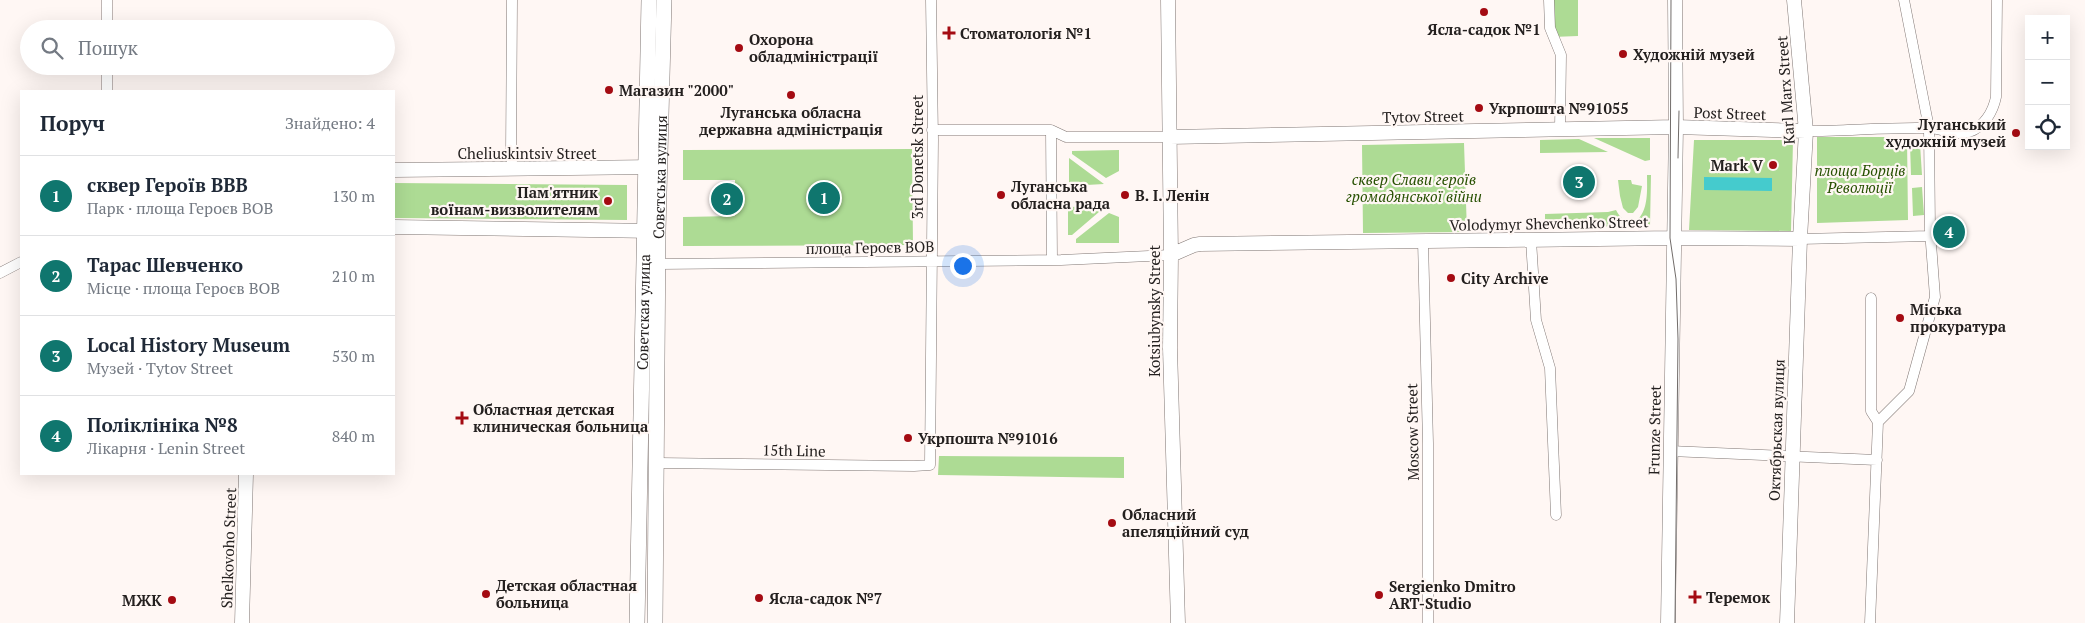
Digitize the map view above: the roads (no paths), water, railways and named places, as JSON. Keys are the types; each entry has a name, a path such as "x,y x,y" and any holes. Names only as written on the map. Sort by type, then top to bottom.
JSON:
{"main road":[{"name":"Советская улица","path":"637,623 652,231 653,168 649,0"},
{"name":"Совєтська вулиця","path":"653,168 664,0"},
{"name":"Совєтська вулиця","path":"652,231 659,264 655,623"}],"street":[{"path":"107,0 107,20"},
{"path":"512,0 511,156 513,169"},
{"name":"3rd Donetsk Street","path":"930,465 932,262 931,0"},
{"name":"Kotsiubynsky Street","path":"1168,0 1171,406 1178,623"},
{"path":"1549,0 1550,28 1560,55 1560,129"},
{"name":"Frunze Street","path":"1668,623 1676,127 1675,0"},
{"name":"Karl Marx Street","path":"1794,0 1806,131 1800,238"},
{"path":"1878,422 1909,391 1936,297 1930,236 1929,128 1904,0"},
{"name":"Post Street","path":"1676,127 1806,131 1929,128 1958,134 1967,133 1982,123 1994,108 1996,97 1997,0"},
{"path":"107,75 107,90"},
{"name":"Tytov Street","path":"1170,137 1676,127"},
{"path":"932,130 1051,130 1066,137 1170,137"},
{"path":"1051,130 1052,260"},
{"name":"Cheliuskintsiv Street","path":"395,170 653,168"},
{"path":"395,227 652,231"},
{"name":"Volodymyr Shevchenko Street","path":"1171,255 1194,245 1930,236"},
{"name":"Октябрьская вулиця","path":"1787,623 1791,457 1800,238"},
{"path":"1531,240 1536,320 1550,368 1556,515"},
{"name":"Moscow Street","path":"1423,241 1428,443 1428,623"},
{"name":"площа Героєв ВОВ","path":"659,264 1052,260 1171,255"},
{"path":"0,273 20,263"},
{"path":"1870,623 1878,422 1871,411 1871,298"},
{"path":"1670,451 1877,460"},
{"name":"15th Line","path":"658,463 930,465"},
{"name":"Shelkovoho Street","path":"242,623 246,475"}],"water":[{"path":"1704,177 1772,178 1772,191 1704,190"}],"tram line":[{"path":"1671,0 1670,238 1676,279 1678,339 1675,623"},
{"path":"1678,158 1679,111"}],"place":[{"name":"Ясла-садок №1","path":"1484,12"},
{"name":"Стоматологія №1","path":"949,33"},
{"name":"Охорона обладміністрації","path":"739,48"},
{"name":"Художній музей","path":"1623,54"},
{"name":"Магазин \"2000\"","path":"609,90"},
{"name":"Луганська обласна державна адміністрація","path":"791,95"},
{"name":"Укрпошта №91055","path":"1479,108"},
{"name":"Луганський художній музей","path":"2016,133"},
{"name":"Mark V","path":"1773,165"},
{"name":"Local History Museum","path":"1579,182"},
{"name":"Луганська обласна рада","path":"1001,195"},
{"name":"В. І. Ленін","path":"1125,195"},
{"name":"сквер Героїв ВВВ","path":"824,198"},
{"name":"Тарас Шевченко","path":"727,199"},
{"name":"Пам'ятник воїнам-визволителям","path":"608,201"},
{"name":"Поліклініка №8","path":"1949,232"},
{"name":"City Archive","path":"1451,278"},
{"name":"Міська прокуратура","path":"1900,318"},
{"name":"Областная детская клиническая больница","path":"462,418"},
{"name":"Укрпошта №91016","path":"908,438"},
{"name":"Обласний апеляційний суд","path":"1112,523"},
{"name":"Детская областная больница","path":"486,594"},
{"name":"Sergienko Dmitro ART-Studio","path":"1379,595"},
{"name":"Теремок","path":"1695,597"},
{"name":"Ясла-садок №7","path":"759,598"},
{"name":"МЖК","path":"172,600"}],"park label":[{"name":"площа Борців Революції","path":"1860,178"},
{"name":"сквер Слави героїв громадянської війни","path":"1414,188"}]}
